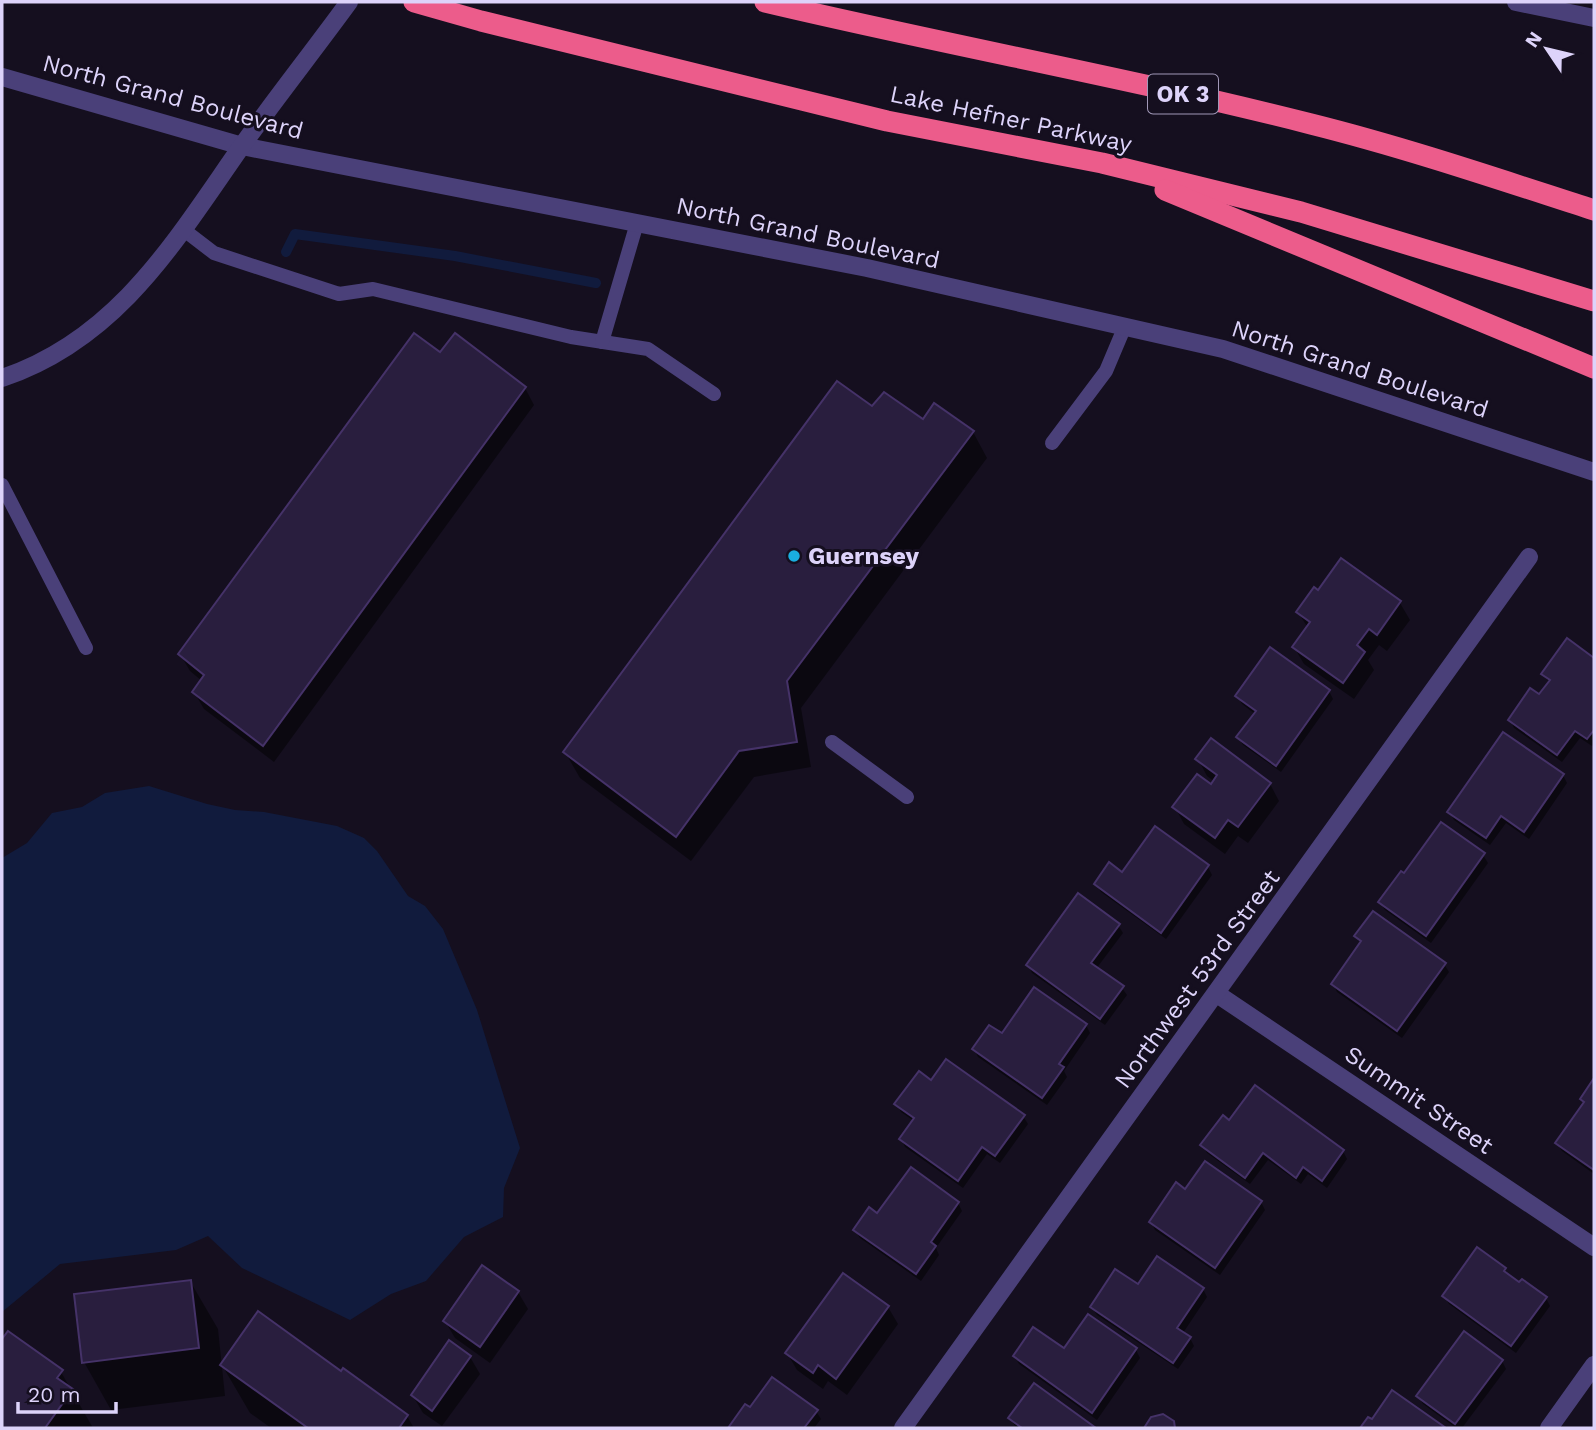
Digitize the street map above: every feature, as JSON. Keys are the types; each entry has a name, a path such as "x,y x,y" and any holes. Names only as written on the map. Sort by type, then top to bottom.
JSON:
{"highway":[{"name":"Lake Hefner Parkway","path":"414,2 887,121 1102,163 1301,212 1594,301"},
{"name":"OK 3","path":"765,2 1062,65 1312,124 1594,210"},
{"path":"1102,163 1594,368"}],"street":[{"path":"2,378 61,352 103,320 143,281 184,230 242,146 349,2"},
{"path":"1516,2 1594,18"},
{"name":"North Grand Boulevard","path":"2,77 242,146 867,268 1223,349 1594,472"},
{"name":"Northwest 53rd Street","path":"904,1428 1529,557"},
{"name":"Summit Street","path":"1217,994 1594,1247"},
{"path":"1549,1428 1594,1365"}],"lane":[{"path":"602,342 637,223"},
{"path":"184,230 214,253 339,294 373,289 571,337 648,349 713,394"},
{"path":"1052,443 1106,371 1125,326"},
{"path":"2,485 86,648"},
{"path":"832,742 907,797"}],"water":[{"path":"149,786 235,810 264,812 337,826 364,838 377,851 408,896 425,906 443,929 477,1010 520,1148 504,1188 503,1217 464,1237 426,1281 391,1294 350,1320 242,1268 208,1236 176,1250 60,1264 2,1312 2,858 27,843 52,813 82,807 105,793"}],"building":[{"path":"414,333 440,352 455,333 526,387 263,746 192,692 204,675 178,654"},
{"name":"Guernsey","path":"837,381 872,406 884,392 923,419 934,403 974,431 787,681 797,742 739,751 676,837 563,752"},
{"path":"1341,558 1401,601 1377,635 1369,629 1357,645 1365,652 1343,683 1292,647 1310,622 1296,612 1314,587 1318,590"},
{"path":"1567,638 1594,658 1594,730 1587,739 1575,731 1557,755 1508,720 1530,688 1539,694 1550,680 1541,674"},
{"path":"1270,647 1330,690 1276,766 1236,737 1256,711 1235,696"},
{"path":"1503,732 1564,774 1524,832 1501,816 1486,838 1447,812"},
{"path":"1211,738 1271,783 1238,827 1228,820 1215,838 1172,807 1197,774 1211,784 1217,775 1195,759"},
{"path":"1441,822 1485,853 1426,936 1378,902 1401,871 1404,873"},
{"path":"1155,826 1209,865 1161,933 1094,884 1109,862 1122,872"},
{"path":"1078,893 1120,924 1091,963 1124,986 1100,1019 1026,965"},
{"path":"1373,911 1446,963 1397,1031 1331,984 1361,941 1354,936"},
{"path":"1034,987 1087,1024 1059,1064 1064,1067 1042,1098 972,1049 989,1025 1002,1033"},
{"path":"946,1059 1025,1115 995,1156 982,1147 958,1181 899,1139 914,1118 894,1104 919,1071 931,1080"},
{"path":"1594,1078 1594,1170 1555,1143 1584,1102 1580,1099"},
{"path":"1255,1085 1344,1150 1322,1181 1303,1167 1296,1178 1263,1153 1245,1178 1200,1145 1223,1115 1229,1120"},
{"path":"1205,1161 1262,1201 1215,1268 1149,1222 1176,1182 1185,1189"},
{"path":"911,1167 959,1202 931,1242 936,1246 916,1274 853,1230 869,1207 877,1213"},
{"path":"1477,1247 1506,1268 1504,1271 1519,1282 1522,1279 1547,1297 1511,1346 1442,1296"},
{"path":"1157,1256 1204,1288 1177,1328 1191,1337 1173,1363 1090,1307 1115,1269 1138,1284"},
{"path":"482,1265 519,1291 480,1347 443,1321"},
{"path":"843,1273 889,1306 836,1379 818,1365 813,1373 785,1353"},
{"path":"191,1280 199,1348 82,1363 74,1294"},
{"path":"258,1311 408,1415 399,1428 308,1428 220,1365"},
{"path":"1088,1314 1137,1348 1092,1413 1013,1356 1033,1327 1064,1348"},
{"path":"8,1331 63,1370 57,1378 73,1389 45,1428 2,1428 2,1339"},
{"path":"1464,1331 1503,1360 1455,1424 1416,1396"},
{"path":"449,1340 471,1356 432,1411 411,1395"},
{"path":"772,1377 818,1410 804,1428 728,1428 745,1404 750,1407"},
{"path":"1034,1383 1096,1428 1022,1428 1008,1418"},
{"path":"1392,1390 1446,1428 1360,1428 1368,1417 1372,1419"},
{"path":"1163,1414 1174,1421 1175,1428 1144,1428 1151,1417"}],"waterway":[{"path":"286,252 295,234 455,256 596,283"}],"place":[{"name":"Guernsey","path":"794,556"}]}
